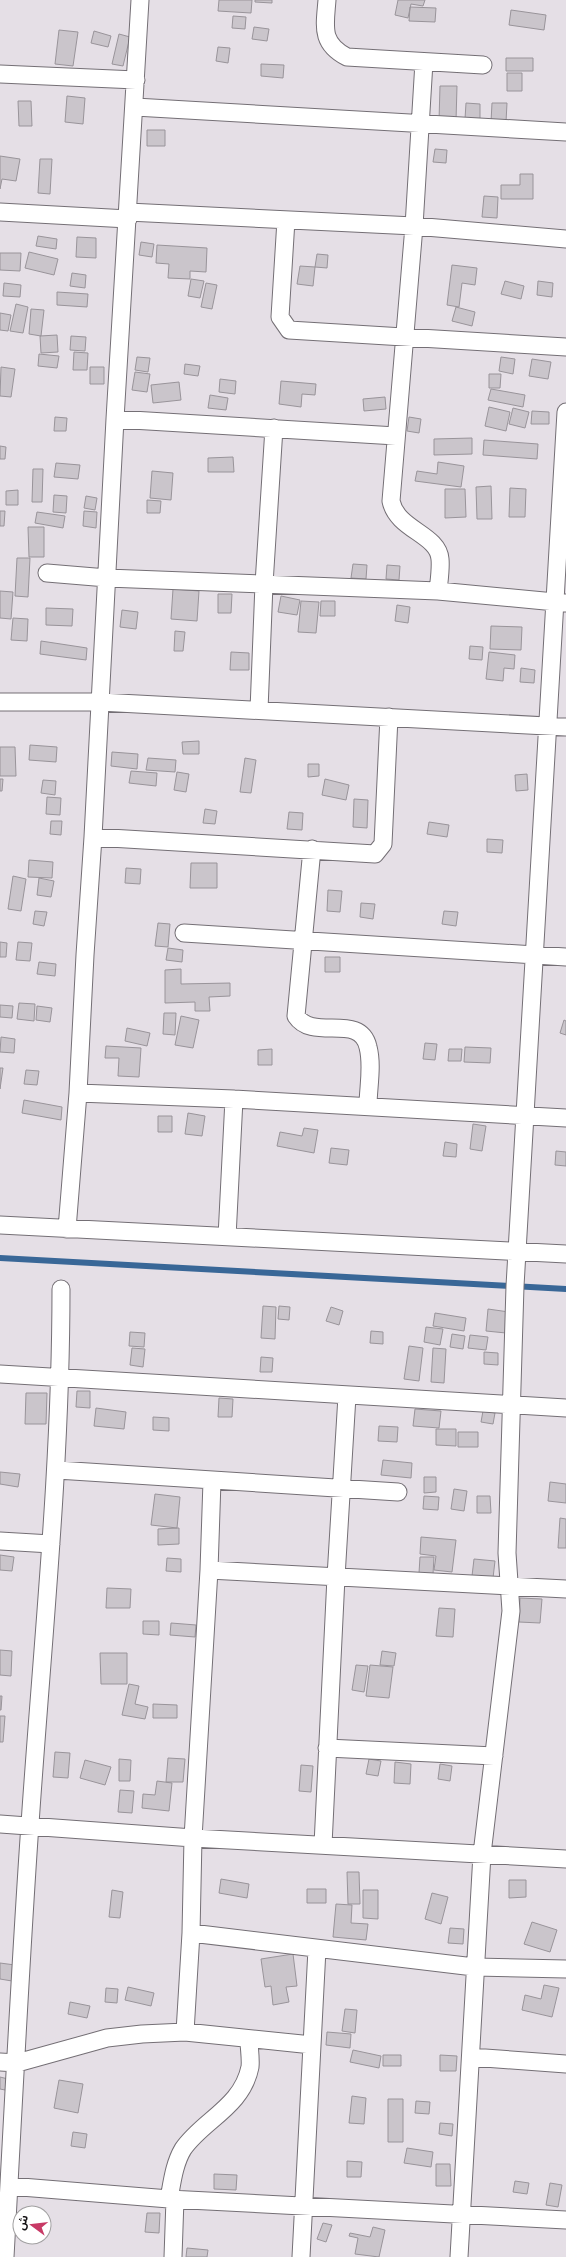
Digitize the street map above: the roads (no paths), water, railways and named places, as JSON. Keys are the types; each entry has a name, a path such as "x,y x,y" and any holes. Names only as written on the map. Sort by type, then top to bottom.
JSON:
{"street":[{"path":"67,1229 78,1093 108,578 115,418 135,107 140,0"},
{"path":"327,0 325,27 327,38 336,51 347,57 483,65"},
{"path":"424,62 414,226 391,501 393,512 433,545 438,552 440,559 438,591"},
{"path":"0,74 136,80"},
{"path":"135,107 566,132"},
{"path":"0,212 286,220 414,226 566,239"},
{"path":"286,220 280,316 289,330 566,347"},
{"path":"459,2257 471,2057 474,1967 482,1854 509,1634 511,1587 507,1553 510,1405 517,1252 547,725 560,602 566,412"},
{"path":"115,418 396,436"},
{"path":"260,710 264,584 274,428"},
{"path":"47,573 108,578 438,591 560,602"},
{"path":"0,702 100,702 566,727"},
{"path":"93,837 312,849 372,854 381,849 383,844 389,717"},
{"path":"312,849 296,1016 300,1022 311,1028 354,1029 366,1039 370,1058 368,1106"},
{"path":"184,933 566,957"},
{"path":"78,1093 234,1099 566,1118"},
{"path":"227,1237 234,1099"},
{"path":"0,1225 566,1254"},
{"path":"5,2257 30,1825 57,1470 61,1377 61,1289"},
{"path":"0,1374 566,1408"},
{"path":"323,1846 336,1577 347,1396"},
{"path":"57,1470 398,1492"},
{"path":"185,2032 191,1933 193,1838 209,1570 212,1481"},
{"path":"0,1541 51,1544"},
{"path":"209,1570 566,1590"},
{"path":"327,1748 494,1756"},
{"path":"0,1824 193,1838 566,1859"},
{"path":"191,1933 474,1967 566,1969"},
{"path":"300,2257 317,1949"},
{"path":"0,2062 17,2063 107,2038 185,2032 249,2040 312,2045"},
{"path":"173,2257 173,2173 183,2150 204,2127 229,2107 242,2086 250,2068 249,2040"},
{"path":"471,2057 566,2064"},
{"path":"9,2186 172,2199 566,2220"}],"waterway":[{"path":"0,1258 566,1289"}]}
